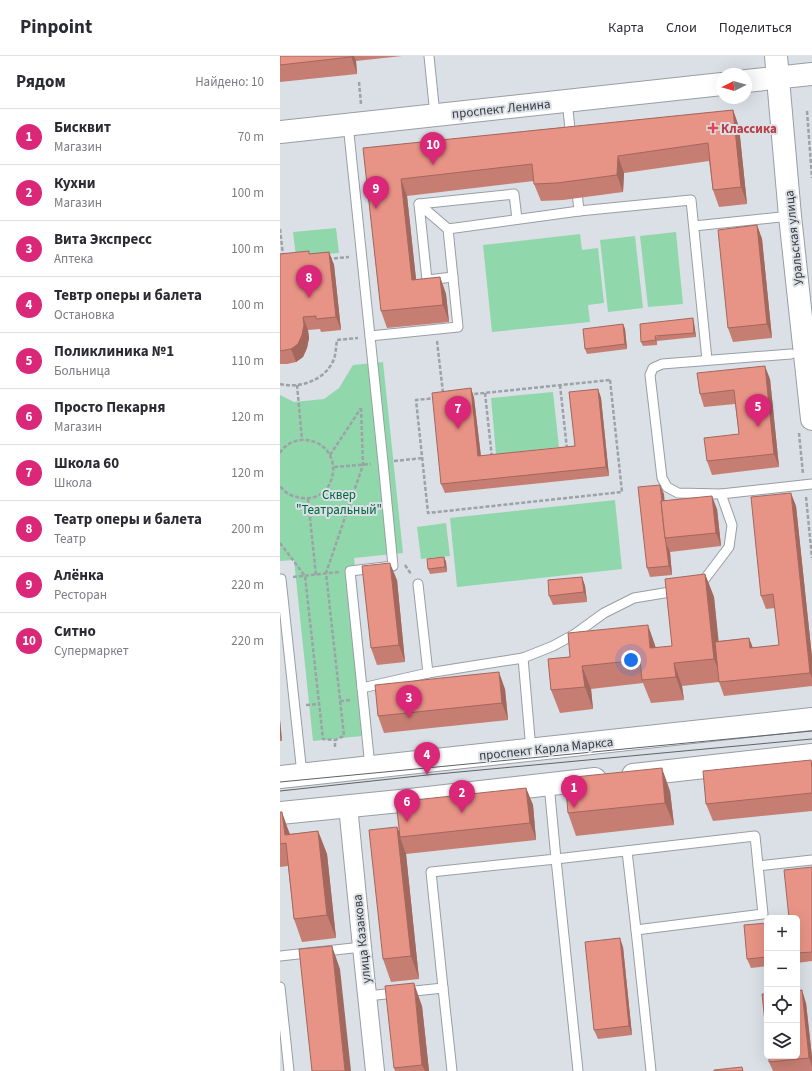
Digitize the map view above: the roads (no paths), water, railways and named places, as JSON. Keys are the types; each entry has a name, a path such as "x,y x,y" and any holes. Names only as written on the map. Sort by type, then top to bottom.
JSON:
{"main road":[{"name":"Уральская улица","path":"776,56 790,216 812,419"},
{"path":"752,80 812,74"},
{"name":"проспект Ленина","path":"280,132 716,85"},
{"name":"проспект Карла Маркса","path":"280,777 812,719"},
{"path":"280,813 812,755"}],"street":[{"name":"улица Казакова","path":"348,806 375,1071"}],"lane":[{"path":"429,56 435,115"},
{"path":"567,100 573,150"},
{"path":"348,124 376,386 393,566 350,571 370,767"},
{"path":"577,192 579,211"},
{"path":"419,204 514,194 517,219"},
{"path":"448,229 579,211 691,200 707,360"},
{"path":"370,336 458,327 448,229 419,204"},
{"path":"419,204 427,280 453,276"},
{"path":"694,226 790,216"},
{"path":"791,354 662,364 653,368 650,375 662,478 667,487 678,493 721,494 812,484"},
{"path":"362,688 428,673 523,658 553,646 574,634 604,613 634,598 670,592 704,580 729,547 732,525 721,494"},
{"path":"281,579 302,774"},
{"path":"418,584 428,673"},
{"path":"523,658 531,750"},
{"path":"549,784 578,1071"},
{"path":"452,1071 431,872 755,836 763,914 636,930"},
{"path":"627,851 651,1071"},
{"path":"758,866 812,860"},
{"path":"280,956 362,948"},
{"path":"280,987 282,1021 290,1071"},
{"path":"367,996 443,988"}],"tram line":[{"path":"280,782 812,731"},
{"path":"280,791 427,775 812,739"}],"place":[{"name":"Классика","path":"713,128"},
{"name":"Ситно","path":"433,165"},
{"name":"Алёнка","path":"376,209"},
{"name":"Театр оперы и балета","path":"309,298"},
{"name":"Поликлиника №1","path":"758,427"},
{"name":"Школа 60","path":"458,429"},
{"name":"Вита Экспресс","path":"409,718"},
{"name":"Тевтр оперы и балета","path":"427,775"},
{"name":"Бисквит","path":"574,808"},
{"name":"Кухни","path":"462,813"},
{"name":"Просто Пекарня","path":"407,822"}],"park label":[{"name":"Сквер \"Театральный\"","path":"339,502"}]}
